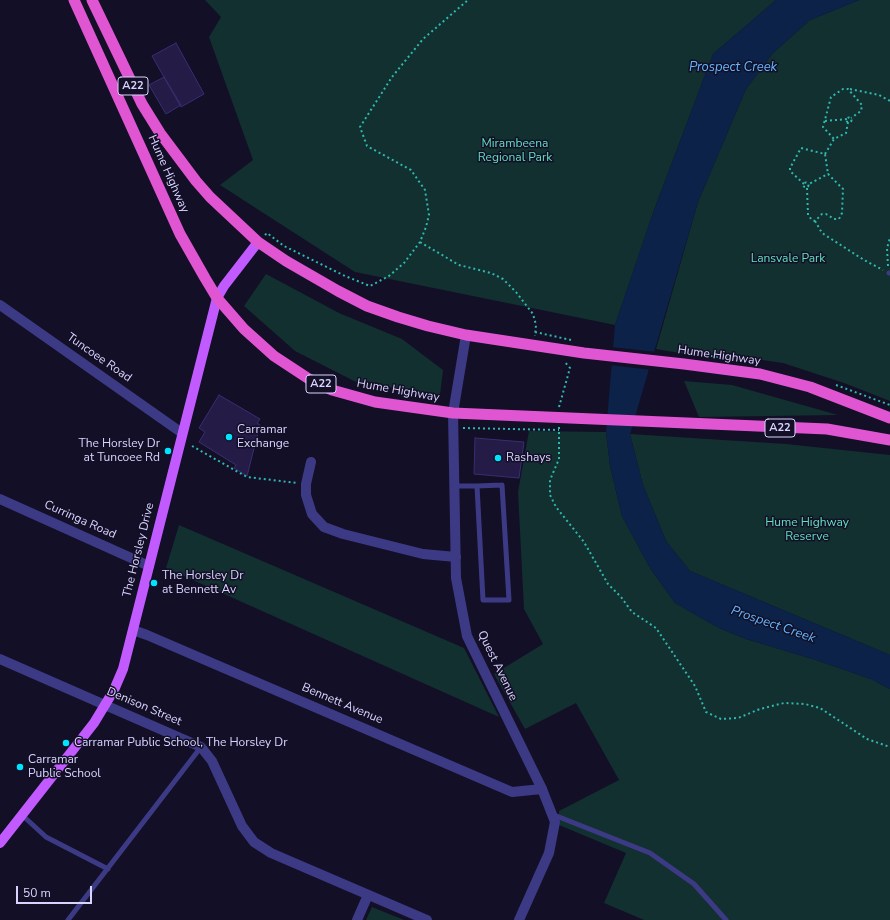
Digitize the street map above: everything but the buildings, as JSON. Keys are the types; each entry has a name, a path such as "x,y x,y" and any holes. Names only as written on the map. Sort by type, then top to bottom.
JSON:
{"highway":[{"name":"Hume Highway","path":"74,0 180,234 217,298 244,329 274,356 303,375 332,390 375,402 453,414 827,430 890,440"},
{"name":"Hume Highway","path":"92,0 142,104 160,133 210,196 258,242 308,275 367,306 428,326 466,335 584,353 760,374 786,380 822,392 890,418"}],"main road":[{"name":"The Horsley Drive","path":"0,843 94,723 106,705 123,669 217,298 228,280 258,242"}],"street":[{"name":"Tuncoee Road","path":"0,305 182,433"},
{"name":"Quest Avenue","path":"466,335 453,414 456,578 467,636 542,789 555,822 549,853 519,920"},
{"path":"311,462 306,484 308,505 317,521 324,527 343,534 423,554 456,557"},
{"name":"Curringa Road","path":"0,498 149,566"},
{"name":"Bennett Avenue","path":"132,630 147,634 512,792 542,789"},
{"name":"Denison Street","path":"0,659 201,747 212,761 242,826 254,842 271,853 427,920"},
{"path":"357,920 368,895"}],"lane":[{"path":"455,486 502,485 509,600 483,600 477,486"},
{"path":"68,920 201,747"},
{"path":"22,815 46,837 108,869"},
{"path":"552,815 650,853 694,884 726,920"}],"path":[{"path":"258,242 267,233 284,246 345,276 370,286 389,276 404,262 420,242 429,215 425,190 411,170 367,146 360,127 392,77 423,39 468,0"},
{"path":"834,139 823,127 831,97 843,89 879,95 890,102"},
{"path":"825,121 852,121 851,118 861,111 862,105 848,89"},
{"path":"815,221 822,214 826,214 834,219 839,219 842,213 843,189 828,174 825,154 834,139 846,132 848,121"},
{"path":"807,188 790,171 799,151 803,148 825,154"},
{"path":"804,184 809,184 828,174"},
{"path":"809,184 807,188 808,215 815,221 822,233 864,260 890,273"},
{"path":"890,238 887,248 890,273"},
{"path":"420,242 459,265 491,273 502,279 533,314 536,325 533,346"},
{"path":"558,410 570,368 567,362 559,359"},
{"path":"559,424 559,458 550,480 550,495 556,507 584,542 608,584 621,597 632,612 656,628 691,680 706,712 721,719 738,718 760,709 784,703 804,704 820,708 867,739 890,747"},
{"path":"453,428 559,430"},
{"path":"192,446 246,477 306,484"}],"green space":[{"name":"Mirambeena Regional Park","path":"205,0 776,0 713,54 654,210 615,325 355,272 220,185 253,160 209,37 221,17"},
{"name":"Lansvale Park","path":"859,0 890,0 890,401 844,383 783,363 720,354 686,354 656,349 698,202 746,89 773,53 810,20"},
{"path":"266,274 339,313 402,339 443,370 440,395 356,382 295,351 244,306"},
{"path":"684,381 732,385 838,415 699,417"},
{"path":"529,431 606,432 610,466 622,516 650,568 675,603 719,628 746,639 813,659 871,679 890,689 890,920 644,920 604,903 626,853 559,825 559,811 619,780 576,703 525,729 494,674 543,644 524,609 518,492"},
{"name":"Hume Highway Reserve","path":"630,434 786,444 890,455 890,655 690,571 666,541 643,485"},
{"path":"179,525 464,648 499,717 166,568"},
{"path":"372,907 404,920 366,920"}],"water":[{"name":"Prospect Creek","path":"776,0 859,0 810,20 773,53 746,89 698,202 630,434 643,485 666,541 690,571 890,655 890,689 871,679 813,659 746,639 719,628 675,603 650,568 622,516 610,466 606,432 615,325 654,210 713,54"}],"pier":[{"path":"611,347 657,352 652,370 610,365"}],"place":[{"name":"Carramar Exchange","path":"229,437"},
{"name":"The Horsley Dr at Tuncoee Rd","path":"168,451"},
{"name":"Rashays","path":"498,458"},
{"name":"The Horsley Dr at Bennett Av","path":"154,583"},
{"name":"Carramar Public School, The Horsley Dr","path":"66,743"},
{"name":"Carramar Public School","path":"20,767"}]}
